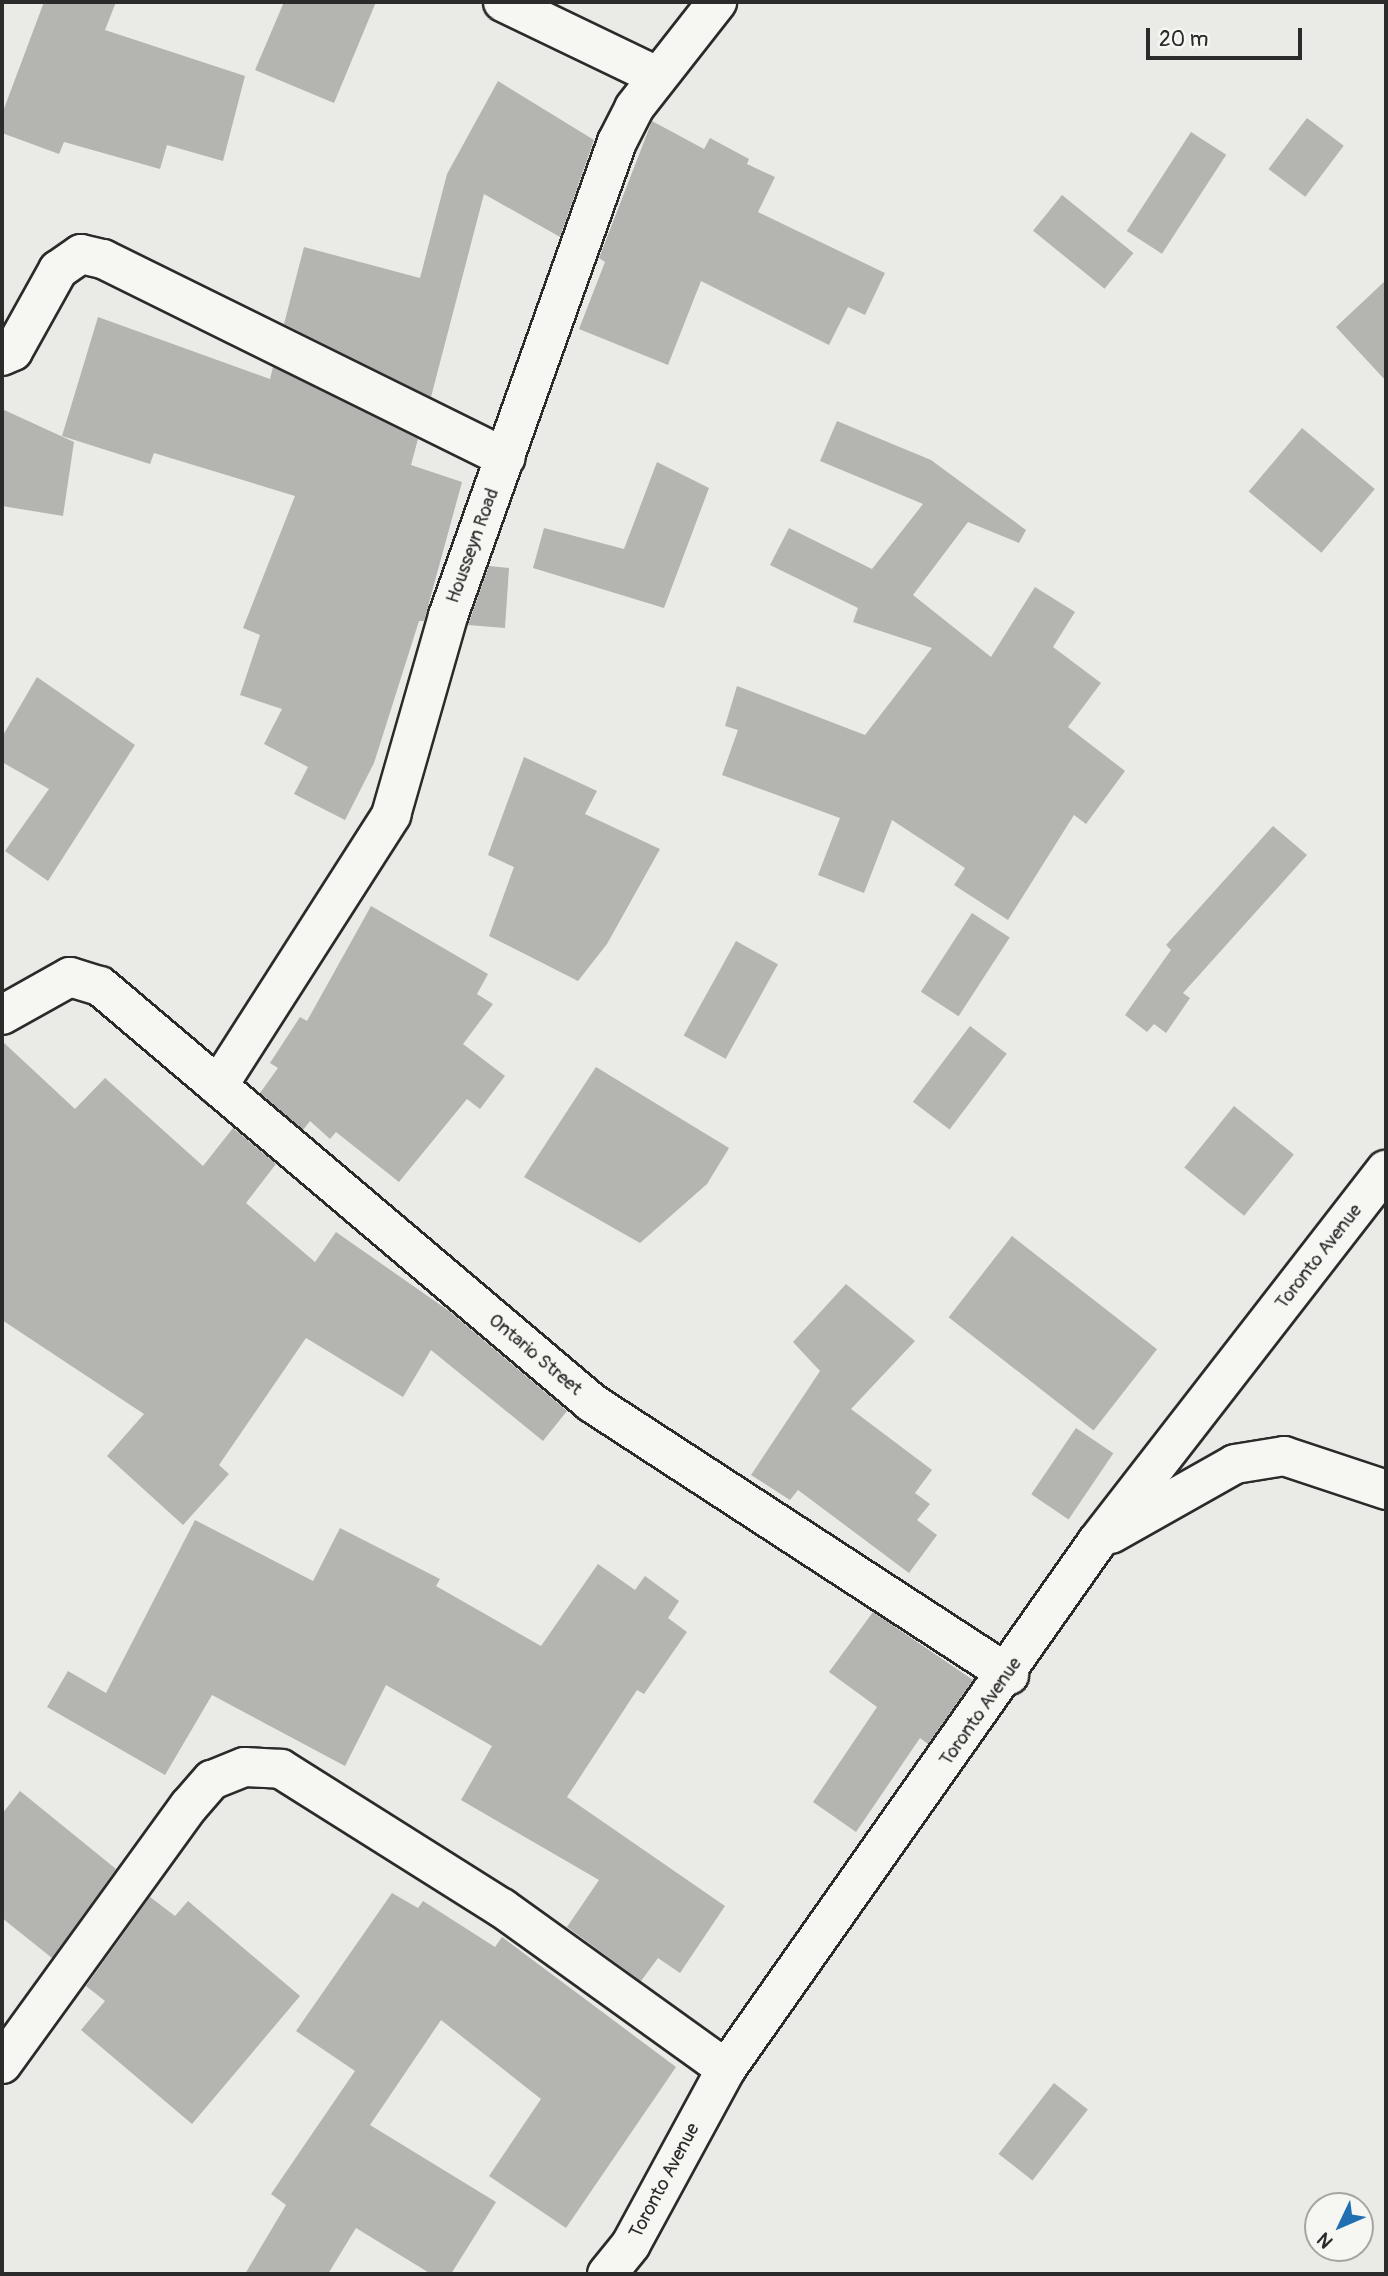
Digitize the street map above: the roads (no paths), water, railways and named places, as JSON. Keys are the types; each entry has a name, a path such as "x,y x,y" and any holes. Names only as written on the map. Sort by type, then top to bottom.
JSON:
{"street":[{"path":"503,2 657,76"},
{"name":"Housseyn Road","path":"218,1086 391,815 448,616 617,142 657,76 717,2"},
{"path":"2,356 13,351 58,270 81,254 103,259 505,458"},
{"name":"Ontario Street","path":"2,1015 70,977 100,985 592,1403 1009,1675"},
{"name":"Toronto Avenue","path":"607,2274 631,2244 726,2069 1009,1675 1097,1542 1386,1170"},
{"path":"1097,1542 1235,1464 1284,1456 1386,1490"},
{"path":"2,2064 189,1806 212,1780 245,1767 281,1769 502,1908 726,2069"}]}
